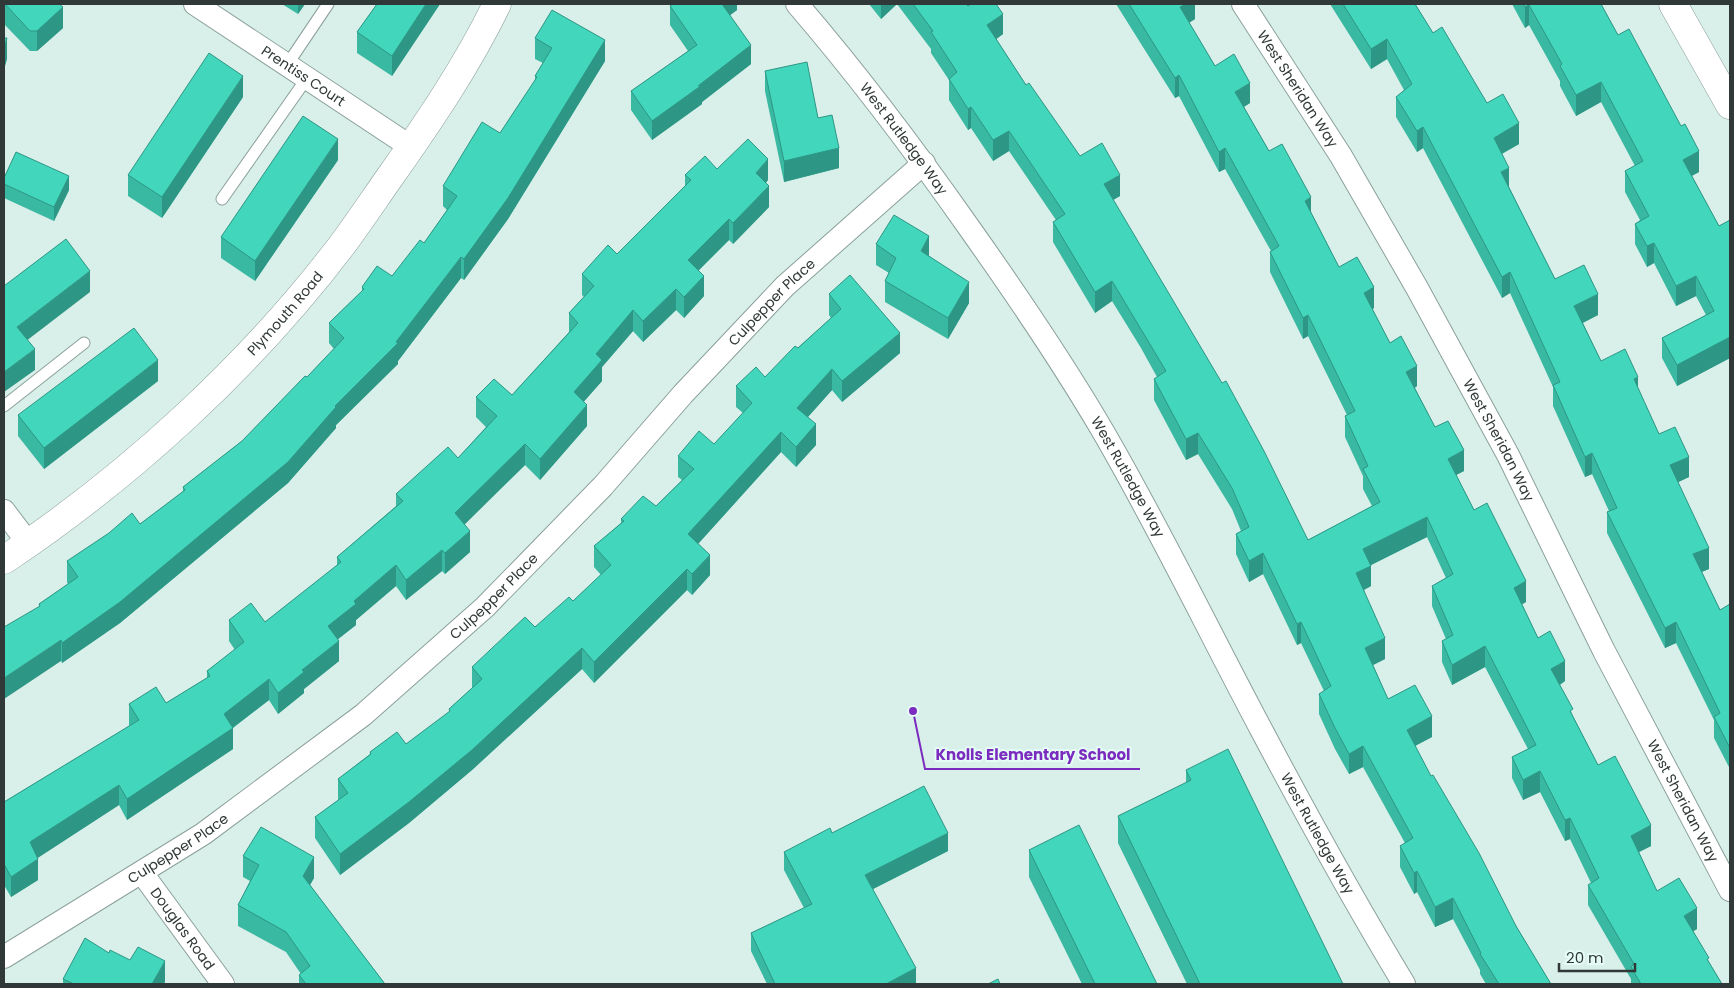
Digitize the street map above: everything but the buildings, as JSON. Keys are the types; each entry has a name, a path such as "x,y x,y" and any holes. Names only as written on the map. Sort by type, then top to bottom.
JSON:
{"street":[{"name":"Prentiss Court","path":"195,4 411,147"},
{"name":"Plymouth Road","path":"4,560 29,544 130,466 221,382 301,296 342,245 411,147 456,78 497,4"},
{"name":"West Rutledge Way","path":"797,4 880,105 924,163 1021,301 1100,427 1160,533 1270,747 1352,897 1404,984"},
{"name":"West Sheridan Way","path":"1243,4 1341,156 1417,288 1508,455 1604,651 1730,890"},
{"path":"1673,4 1730,105"},
{"name":"Culpepper Place","path":"4,957 203,834 363,715 485,607 603,486 683,394 785,286 924,163"},
{"path":"4,511 29,544"},
{"name":"Douglas Road","path":"142,873 223,984"}],"lane":[{"path":"287,65 328,4"},
{"path":"222,199 307,78"},
{"path":"4,406 84,343"}],"place":[{"name":"Knolls Elementary School","path":"913,711"}]}
